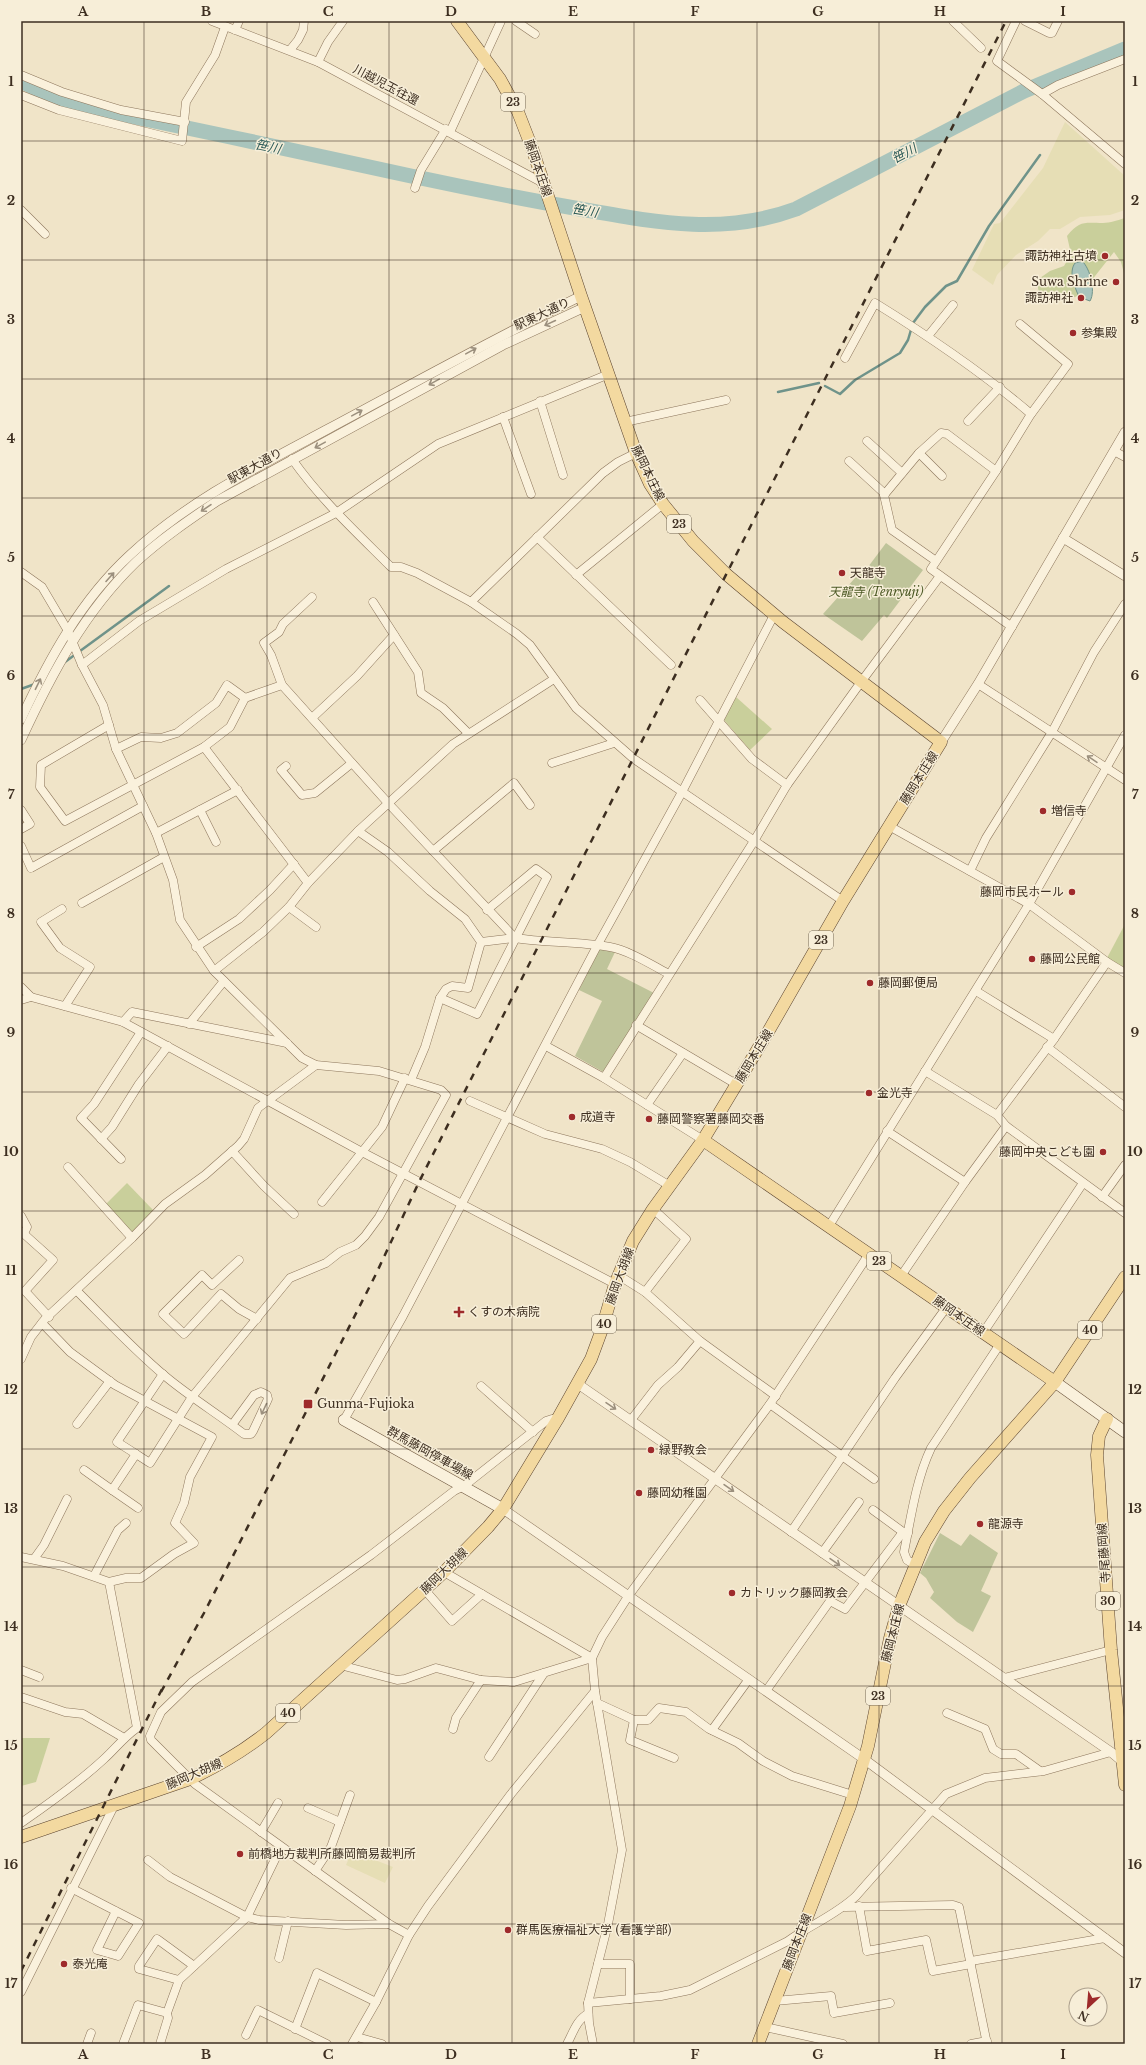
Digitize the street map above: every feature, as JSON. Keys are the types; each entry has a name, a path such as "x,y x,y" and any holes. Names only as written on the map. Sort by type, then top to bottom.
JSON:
{"main road":[{"name":"藤岡本庄線","path":"458,21 500,79 518,112 636,453 650,484 663,504 705,554 774,615 941,742 843,901 703,1140 1055,1382 985,1460 944,1511 925,1542 898,1606 864,1759 853,1796 758,2044"},
{"name":"藤岡大胡線","path":"21,1837 190,1779 217,1767 243,1751 266,1733 444,1572 488,1527 503,1509 557,1420 578,1384 599,1338 616,1280 633,1241 653,1209 703,1140"},
{"name":"40","path":"1055,1382 1125,1277"},
{"path":"1055,1382 1125,1432"},
{"name":"寺尾藤岡線","path":"1107,1419 1098,1436 1097,1455 1111,1650 1124,1762 1125,1785"},
{"name":"群馬藤岡停車場線","path":"344,1420 503,1509"}],"street":[{"name":"川越児玉往還","path":"212,21 318,62 448,131 545,188"},
{"path":"235,30 239,21"},
{"path":"290,50 298,40 304,21"},
{"path":"318,62 328,42 343,21"},
{"path":"416,188 420,170 448,131 485,57 500,21"},
{"path":"516,21 535,34"},
{"path":"953,21 981,48"},
{"path":"1016,21 997,61 1040,92 1125,164"},
{"path":"1025,21 1049,33 1052,32 1058,21"},
{"path":"21,95 59,110 182,141 186,102 215,54 225,27"},
{"path":"1040,92 1125,59"},
{"path":"21,75 62,92 121,110 185,122"},
{"path":"21,210 45,234"},
{"name":"駅東大通り","path":"21,740 47,684 95,608 136,562 174,531 217,501 583,302"},
{"name":"駅東大通り","path":"21,719 60,641 88,602 129,556 168,523 212,493 499,336 583,302"},
{"path":"845,358 875,303 928,336 1000,387 1031,414"},
{"path":"928,336 952,305"},
{"path":"1012,627 931,569 996,471 1031,414 1068,364 1020,324"},
{"path":"82,665 139,620 226,569 336,513 438,444 608,374"},
{"path":"968,421 1000,387"},
{"path":"625,422 726,400"},
{"path":"540,401 564,475"},
{"path":"503,417 531,494"},
{"path":"941,742 1012,627 1125,432"},
{"path":"936,561 892,530 885,504 885,494 919,453 941,433 947,434 996,471"},
{"path":"867,441 902,473"},
{"path":"1114,451 1125,457"},
{"path":"471,602 602,473 618,462 636,453"},
{"path":"919,453 942,476"},
{"path":"292,460 312,486 336,513 391,567 402,567 417,573 481,608 530,645 576,708 614,743 682,792 843,901"},
{"path":"849,461 885,494"},
{"path":"576,575 663,504"},
{"path":"537,536 671,665"},
{"path":"1063,538 1125,576"},
{"path":"22,576 42,587 73,641 82,665 103,705 116,749 156,833 173,880 180,920 214,971 302,1058 316,1065 358,1068 408,1079 441,1090 446,1095 379,1217 356,1245 340,1252 326,1263 290,1278 192,1397 150,1463 117,1442 163,1374"},
{"path":"604,1078 754,841 787,785 940,576"},
{"path":"312,597 283,624 279,632 264,643 271,655 282,685 388,803 487,910 515,938"},
{"path":"373,602 418,672 420,693 443,708 468,733"},
{"path":"970,871 986,838 1052,732 1094,652 1125,604"},
{"path":"344,1420 403,1316 460,1204 546,1046 597,946 682,792 774,615"},
{"path":"312,718 357,676 394,635"},
{"path":"214,971 263,932 289,907 308,883 358,831 453,744 554,679"},
{"path":"978,684 1125,780"},
{"path":"116,749 141,736 162,738 177,733 216,703 227,685 245,698"},
{"path":"109,725 41,765 40,787 65,821 134,786 204,747 230,727 245,698 282,685"},
{"path":"700,700 752,759 787,785"},
{"path":"829,1226 1029,904 1125,734"},
{"path":"552,763 614,743"},
{"path":"204,747 308,883"},
{"path":"286,766 281,770 302,795 315,793 352,763"},
{"path":"433,851 514,783 530,805"},
{"path":"156,833 238,790"},
{"path":"21,846 31,868 143,806"},
{"path":"21,810 30,824 21,829"},
{"path":"200,810 216,842"},
{"path":"889,826 1029,904 1107,962 1125,973"},
{"path":"322,1202 382,1127 425,1047 440,998 446,989 452,986 468,988 481,942 466,919 430,891 388,852 358,831"},
{"path":"82,903 164,857"},
{"path":"196,946 239,919 270,890 294,864"},
{"path":"440,998 477,1014 547,878 536,869 487,910"},
{"path":"289,907 316,927"},
{"path":"62,909 41,922 60,948 90,967 65,1006"},
{"path":"481,942 515,938 541,942 568,942 611,947 669,974"},
{"path":"997,1115 1054,1039 1107,962"},
{"path":"189,1024 224,982"},
{"path":"21,987 30,997"},
{"path":"976,991 1054,1039"},
{"path":"21,1000 30,997 123,1022 460,1204 616,1280 645,1292 700,1341 776,1396"},
{"path":"123,1022 132,1012 287,1043"},
{"path":"636,1026 736,1084"},
{"path":"121,1160 81,1118 94,1104 141,1032"},
{"path":"102,1139 112,1127 139,1084 168,1046"},
{"path":"546,1046 604,1078 703,1140"},
{"path":"1047,1047 1125,1107"},
{"path":"647,1105 683,1053"},
{"path":"21,1359 31,1337 49,1317 132,1238 165,1204 205,1175 244,1140 258,1108 316,1065"},
{"path":"925,1071 997,1115 1006,1126 1125,1213"},
{"path":"470,1101 545,1134 602,1149 630,1162 670,1186"},
{"path":"901,1276 965,1182 1006,1126"},
{"path":"887,1131 965,1182"},
{"path":"232,1151 264,1186 294,1214"},
{"path":"1102,1197 1125,1166"},
{"path":"68,1167 132,1238"},
{"path":"983,1333 1083,1183"},
{"path":"645,1292 686,1239 653,1209"},
{"path":"21,1216 27,1227 24,1234 53,1260 25,1291 49,1317"},
{"path":"593,2044 588,2014 588,2003 608,1924 622,1850 595,1691 592,1658 602,1637 629,1595 776,1396 869,1254"},
{"path":"212,1285 239,1260"},
{"path":"221,1294 184,1334 163,1314 202,1276 240,1309 257,1319"},
{"path":"77,1291 140,1354 163,1374 192,1397 244,1434 251,1434 268,1399 267,1395 261,1392 254,1395 232,1425"},
{"path":"791,1532 842,1456 946,1308"},
{"path":"21,1557 34,1559 94,1576 109,1582 126,1578 141,1578 174,1554 194,1543 175,1524 184,1503 190,1477 212,1437 110,1381 70,1352 42,1324"},
{"path":"631,1420 658,1385 678,1368 700,1341"},
{"path":"915,1565 907,1560 904,1552 905,1533 922,1473 931,1448 1000,1344"},
{"path":"77,1424 110,1381"},
{"path":"578,1384 1124,1762"},
{"path":"481,1386 533,1432"},
{"path":"770,1404 874,1479"},
{"path":"409,1935 389,1924 281,1847 190,1779 151,1740 150,1736 161,1712 192,1682 371,1555 454,1491 464,1486 546,1421 552,1418 557,1420"},
{"path":"112,1490 136,1454"},
{"path":"84,1470 138,1508"},
{"path":"34,1559 44,1545 67,1499"},
{"path":"822,1553 859,1502"},
{"path":"503,1509 864,1759 1125,1953"},
{"path":"873,1510 905,1533"},
{"path":"94,1576 118,1530 126,1523"},
{"path":"766,1691 830,1600 845,1609 864,1582 905,1533"},
{"path":"444,1572 592,1658"},
{"path":"21,1823 54,1800 98,1764 124,1738 137,1728 109,1582"},
{"path":"424,1590 452,1621 482,1594"},
{"path":"1004,1678 1111,1650"},
{"path":"340,1665 397,1680 405,1679 436,1668 481,1680 514,1682 592,1658"},
{"path":"21,1670 39,1677"},
{"path":"489,1757 544,1673"},
{"path":"712,1730 749,1679"},
{"path":"453,1729 456,1718 481,1680"},
{"path":"382,2044 354,2041 376,2002 409,1935 511,1794 595,1691"},
{"path":"21,1697 65,1712 83,1714 124,1738"},
{"path":"597,1703 634,1720 648,1720 659,1708 686,1712 712,1730 738,1743 763,1761 792,1776 853,1796"},
{"path":"947,1713 985,1729 993,1749 1001,1754 1016,1754 1040,1771"},
{"path":"634,1720 630,1740 674,1758"},
{"path":"588,2003 630,1999 690,1990 788,1941 845,1907 883,1868 946,1794 985,1778 1040,1771 1111,1752"},
{"path":"315,1871 330,1847 350,1795"},
{"path":"261,1832 278,1803"},
{"path":"21,1992 71,1888 115,1804"},
{"path":"308,1808 340,1822"},
{"path":"161,2044 168,2018 167,2013 179,1980 247,1918 281,1847"},
{"path":"148,1860 170,1877 247,1918 346,1925 389,1924"},
{"path":"71,1888 116,1911 139,1923 118,1956 97,1950 116,1911"},
{"path":"845,1907 954,1905 959,1907 987,2043 971,2044"},
{"path":"859,1906 867,1951 926,1940 933,1971 971,1962 1105,1938"},
{"path":"279,1958 288,1921"},
{"path":"179,1980 139,1969 138,1966 157,1939 194,1966"},
{"path":"598,1964 630,1964 630,1999"},
{"path":"295,2028 317,1973 376,2002"},
{"path":"775,2001 831,1996 834,2013 890,2004"},
{"path":"123,2044 138,2005 167,2013"},
{"path":"246,2035 258,2010 327,2044"},
{"path":"567,2044 576,2025 583,2016 588,2014"},
{"path":"765,2027 843,2044"},
{"path":"87,2044 91,2033"}],"shaded area":[{"path":"1065,122 1125,176 1125,210 1110,215 1080,217 1060,229 1050,229 1038,241 1016,255 997,275 993,285 972,270 994,224 1000,223 1043,168"},
{"path":"352,1851 393,1867 385,1883 346,1865"}],"green space":[{"path":"1125,218 1125,277 1121,262 1114,252 1080,295 1067,300 1054,291 1042,295 1040,293 1038,287 1040,278 1050,271 1064,266 1071,254 1067,236 1076,227 1087,223 1106,223"},
{"name":"天龍寺 (Tenryuji)","path":"886,543 923,570 887,618 884,615 862,641 823,614 863,569 865,571"},
{"path":"736,697 772,729 750,750 724,720"},
{"path":"1125,924 1125,968 1107,958"},
{"path":"599,949 615,952 607,969 654,993 605,1073 575,1056 602,1001 579,990"},
{"path":"127,1183 154,1211 134,1231 130,1231 106,1204"},
{"path":"940,1533 961,1546 970,1534 998,1553 981,1591 991,1596 973,1632 957,1622 930,1598 934,1592 926,1578 920,1573"},
{"path":"21,1738 50,1738 36,1782 21,1786"}],"water":[{"path":"1082,261 1090,274 1092,297 1090,301 1079,297 1072,276 1075,263"}],"waterway":[{"name":"笹川","path":"21,81 53,97 80,106 205,131 453,185 635,218 688,224 715,224 742,222 769,217 796,209 1024,91 1125,49"},
{"path":"825,386 840,394 855,380 900,353 908,340 913,323 925,307 946,286 957,281 989,226 1040,155"},
{"path":"778,392 819,383"},
{"path":"65,662 169,586"},
{"path":"21,689 35,684"}],"railway":[{"path":"161,1692 204,1613 376,1274 419,1182 1006,21"},
{"path":"21,1971 163,1687"}],"place":[{"name":"諏訪神社古墳","path":"1105,256"},
{"name":"Suwa Shrine","path":"1116,282"},
{"name":"諏訪神社","path":"1081,298"},
{"name":"参集殿","path":"1073,333"},
{"name":"天龍寺","path":"842,573"},
{"name":"増信寺","path":"1043,811"},
{"name":"藤岡市民ホール","path":"1072,892"},
{"name":"藤岡公民館","path":"1032,959"},
{"name":"藤岡郵便局","path":"870,983"},
{"name":"金光寺","path":"869,1093"},
{"name":"成道寺","path":"572,1117"},
{"name":"藤岡警察署藤岡交番","path":"649,1119"},
{"name":"藤岡中央こども園","path":"1103,1152"},
{"name":"くすの木病院","path":"459,1312"},
{"name":"Gunma-Fujioka","path":"308,1404"},
{"name":"緑野教会","path":"651,1450"},
{"name":"藤岡幼稚園","path":"639,1493"},
{"name":"龍源寺","path":"980,1524"},
{"name":"カトリック藤岡教会","path":"732,1593"},
{"name":"前橋地方裁判所藤岡簡易裁判所","path":"240,1854"},
{"name":"群馬医療福祉大学 (看護学部)","path":"508,1930"},
{"name":"泰光庵","path":"64,1964"}]}
